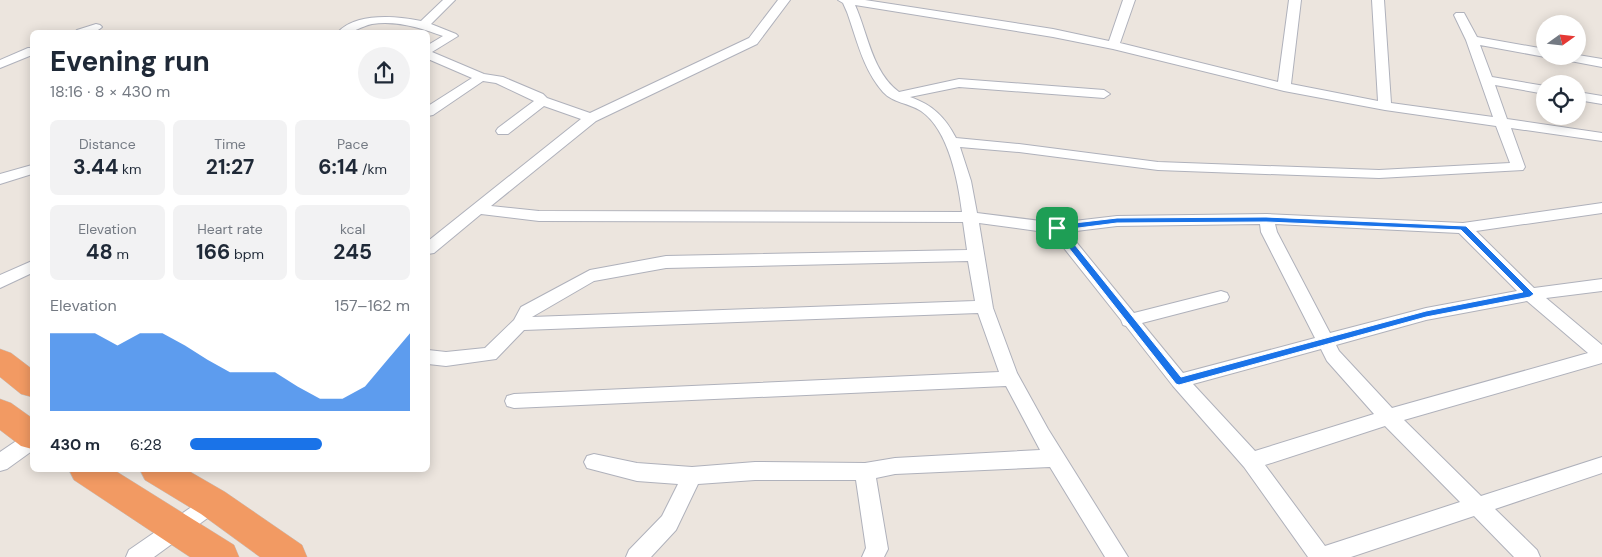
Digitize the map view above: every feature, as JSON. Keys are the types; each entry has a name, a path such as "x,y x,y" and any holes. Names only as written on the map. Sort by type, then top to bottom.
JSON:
{"highway":[{"path":"0,412 30,434"},
{"path":"89,472 221,557"},
{"path":"160,472 213,503 289,557"}],"street":[{"path":"424,25 449,0"},
{"path":"430,247 591,118 753,41 784,0"},
{"path":"846,0 960,17 1113,45 1284,87 1385,106 1602,137"},
{"path":"846,0 857,22 869,62 889,90 897,96 928,110 935,116 951,142 957,158 970,217 984,307 995,341 1011,379 1055,458 1117,557"},
{"path":"1113,45 1129,0"},
{"path":"1284,87 1295,0"},
{"path":"1378,0 1385,106"},
{"path":"951,142 1018,148 1158,166 1378,174 1518,167 1472,40 1460,15"},
{"path":"348,30 362,23 386,20 424,25 452,36 430,49"},
{"path":"87,30 96,27"},
{"path":"1472,40 1536,51"},
{"path":"0,64 30,52"},
{"path":"430,56 481,77 499,80 538,97 542,101 591,118"},
{"path":"1586,60 1602,63"},
{"path":"430,111 481,77"},
{"path":"1485,80 1536,88"},
{"path":"897,96 959,84 1104,94"},
{"path":"1586,97 1602,100"},
{"path":"503,131 542,101"},
{"path":"0,179 30,170"},
{"path":"477,209 540,216 970,217 1057,228 1117,220 1266,219 1463,228 1602,208"},
{"path":"1266,219 1269,232 1333,356 1388,417 1529,557"},
{"path":"1057,228 1179,381 1251,461 1321,557 1602,465"},
{"path":"1463,228 1530,294 1602,356"},
{"path":"430,357 446,359 490,354 520,324 527,311 590,276 666,262 976,255"},
{"path":"0,282 30,268"},
{"path":"1179,381 1426,314 1530,294 1602,285"},
{"path":"1130,321 1153,312 1221,297"},
{"path":"520,324 984,307"},
{"path":"1251,461 1388,417 1602,356"},
{"path":"514,401 1011,379"},
{"path":"0,462 30,442"},
{"path":"594,462 636,472 692,476 755,471 865,472 895,466 1055,458"},
{"path":"865,472 877,549 873,557"},
{"path":"637,557 669,523 692,476"},
{"path":"137,557 213,503"}],"route":[{"path":"1266,219 1463,228 1530,294 1426,314 1179,381 1057,228 1117,220 1266,219"}]}
